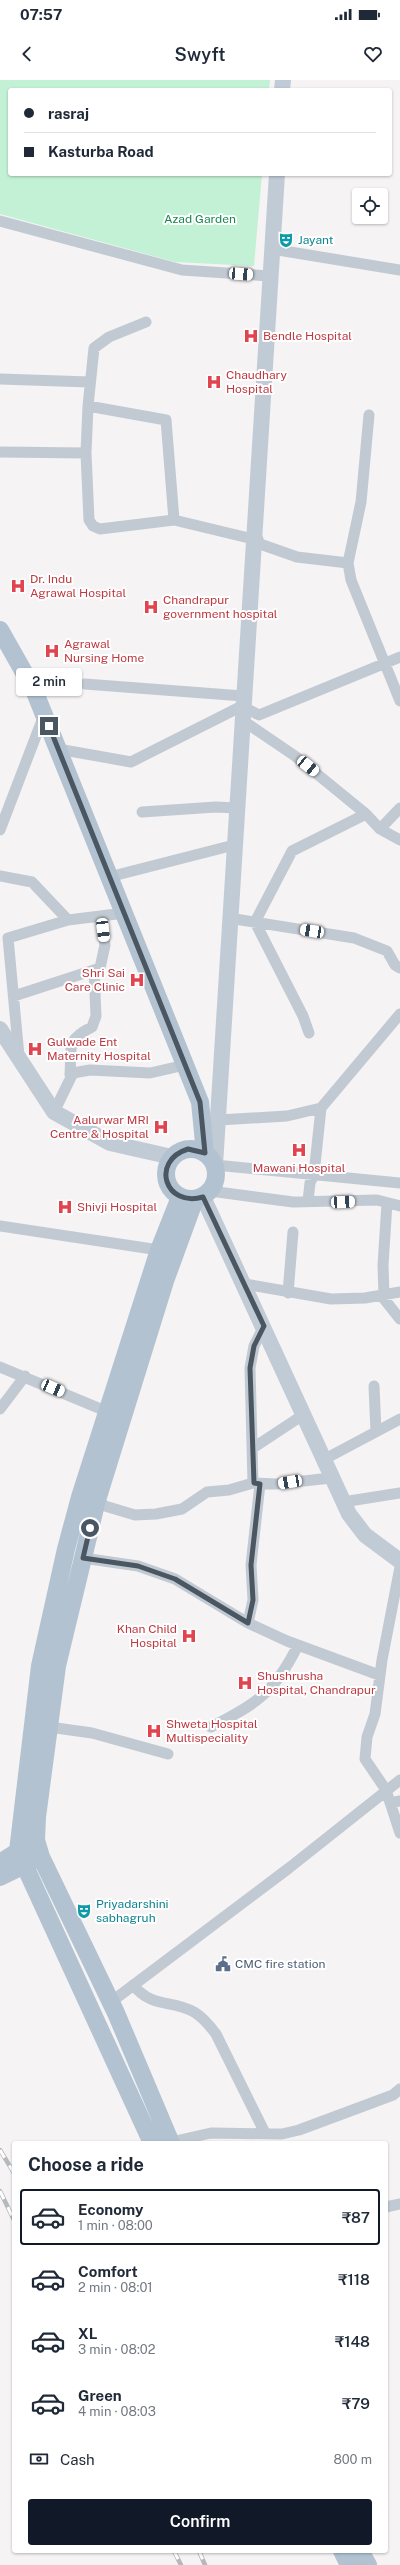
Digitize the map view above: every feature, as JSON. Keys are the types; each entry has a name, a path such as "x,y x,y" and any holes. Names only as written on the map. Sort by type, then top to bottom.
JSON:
{"main road":[{"path":"210,1159 219,1120 229,918 277,176"},
{"path":"0,630 34,690 109,877 125,913 200,1102 210,1159 217,1175 197,1196 159,1250 66,1549 40,1666 21,1858 151,2141"},
{"path":"0,1029 54,1112 110,1143 172,1157 188,1149 210,1159"},
{"path":"172,1157 166,1171 166,1179 169,1186 197,1196 245,1284 343,1502 365,1535 400,1561"},
{"path":"170,2141 113,2008 41,1857 36,1840 37,1817 57,1666 97,1500 165,1281 197,1196"},
{"path":"0,1877 21,1858 36,1840"},
{"path":"0,1863 21,1858 41,1857"},
{"path":"97,2023 113,2008"},
{"path":"343,2553 349,2565"},
{"path":"361,2553 368,2565"}],"street":[{"path":"0,221 182,270 270,276"},
{"path":"272,249 400,270"},
{"path":"146,322 97,344 92,352 86,453 89,520 93,526 100,529 174,520 254,535 260,544 290,554 348,563"},
{"path":"0,379 90,382"},
{"path":"88,406 166,420 174,520"},
{"path":"369,415 361,502 348,563 351,580 386,663 400,701"},
{"path":"0,452 86,453"},
{"path":"85,684 242,708 259,716 400,657"},
{"path":"58,749 131,762 242,708"},
{"path":"242,708 295,756 366,814 380,829 400,840"},
{"path":"0,830 44,715"},
{"path":"142,812 216,807 236,808"},
{"path":"380,829 400,808"},
{"path":"255,922 292,851 366,814"},
{"path":"109,877 234,845"},
{"path":"0,876 32,882 68,920"},
{"path":"19,1058 14,996 4,939 68,920 125,913"},
{"path":"14,996 100,968 104,953 101,916"},
{"path":"229,918 354,938 387,951 397,967"},
{"path":"255,922 303,1016 308,1033"},
{"path":"397,967 400,953"},
{"path":"54,1112 70,1075 73,1038 92,1027 96,1016 94,970"},
{"path":"308,1201 310,1183 314,1174 321,1108 400,1014"},
{"path":"70,1075 90,1070 150,1073 185,1065"},
{"path":"219,1120 287,1116 321,1108"},
{"path":"210,1159 314,1174 400,1183"},
{"path":"197,1196 308,1201 377,1200 400,1206"},
{"path":"387,1203 383,1264 383,1295 400,1319"},
{"path":"1,1227 159,1250"},
{"path":"288,1294 293,1232"},
{"path":"245,1284 288,1294 332,1299 383,1295 400,1292"},
{"path":"248,1623 253,1600 251,1565 257,1484 253,1448 250,1368 254,1346 264,1326"},
{"path":"0,1367 25,1376 108,1412"},
{"path":"0,1409 25,1376"},
{"path":"374,1386 376,1432"},
{"path":"253,1448 303,1415"},
{"path":"323,1460 400,1419"},
{"path":"97,1500 106,1506 135,1515 156,1514 182,1509 207,1492 229,1490 257,1484 331,1478"},
{"path":"343,1502 400,1493"},
{"path":"83,1558 138,1566 175,1579 248,1623 298,1645 379,1675"},
{"path":"400,1567 379,1675 375,1714 367,1737 365,1758 395,1802 400,1833"},
{"path":"212,1727 241,1712 272,1688 298,1645"},
{"path":"49,1727 92,1733 168,1754"},
{"path":"113,2008 133,1985 289,1868 400,1780"},
{"path":"133,1985 145,1998 194,2012 216,2034 265,2133"},
{"path":"179,2141 211,2133 265,2133 284,2138 299,2130 393,2095 400,2090"},
{"path":"388,2207 400,2204"}],"green space":[{"name":"Azad Garden","path":"0,80 270,80 269,88 8,88 8,176 262,176 254,266 175,262 0,214"}],"railway":[{"path":"0,2150 12,2170"},
{"path":"0,2191 12,2216"},
{"path":"175,2553 181,2565"},
{"path":"200,2553 205,2565"}],"place":[{"name":"Jayant","path":"286,240"},
{"name":"Bendle Hospital","path":"251,336"},
{"name":"Chaudhary Hospital","path":"214,382"},
{"name":"Dr. Indu Agrawal Hospital","path":"18,586"},
{"name":"Chandrapur government hospital","path":"151,607"},
{"name":"Agrawal Nursing Home","path":"52,651"},
{"name":"Shri Sai Care Clinic","path":"137,980"},
{"name":"Gulwade Ent Maternity Hospital","path":"35,1049"},
{"name":"Aalurwar MRI Centre & Hospital","path":"161,1127"},
{"name":"Mawani Hospital","path":"299,1150"},
{"name":"Shivji Hospital","path":"65,1207"},
{"name":"Khan Child Hospital","path":"189,1636"},
{"name":"Shushrusha Hospital, Chandrapur","path":"245,1683"},
{"name":"Shweta Hospital Multispeciality","path":"154,1731"},
{"name":"Priyadarshini sabhagruh","path":"84,1911"},
{"name":"CMC fire station","path":"223,1964"}],"route":[{"path":"49,726 200,1102 205,1153 188,1149 179,1152 172,1157 168,1164 166,1179 173,1192 180,1197 195,1199 203,1197 239,1270 264,1326 254,1346 250,1368 254,1483 260,1484 251,1565 253,1600 248,1623 213,1604 175,1579 138,1566 83,1558 90,1528"}]}
